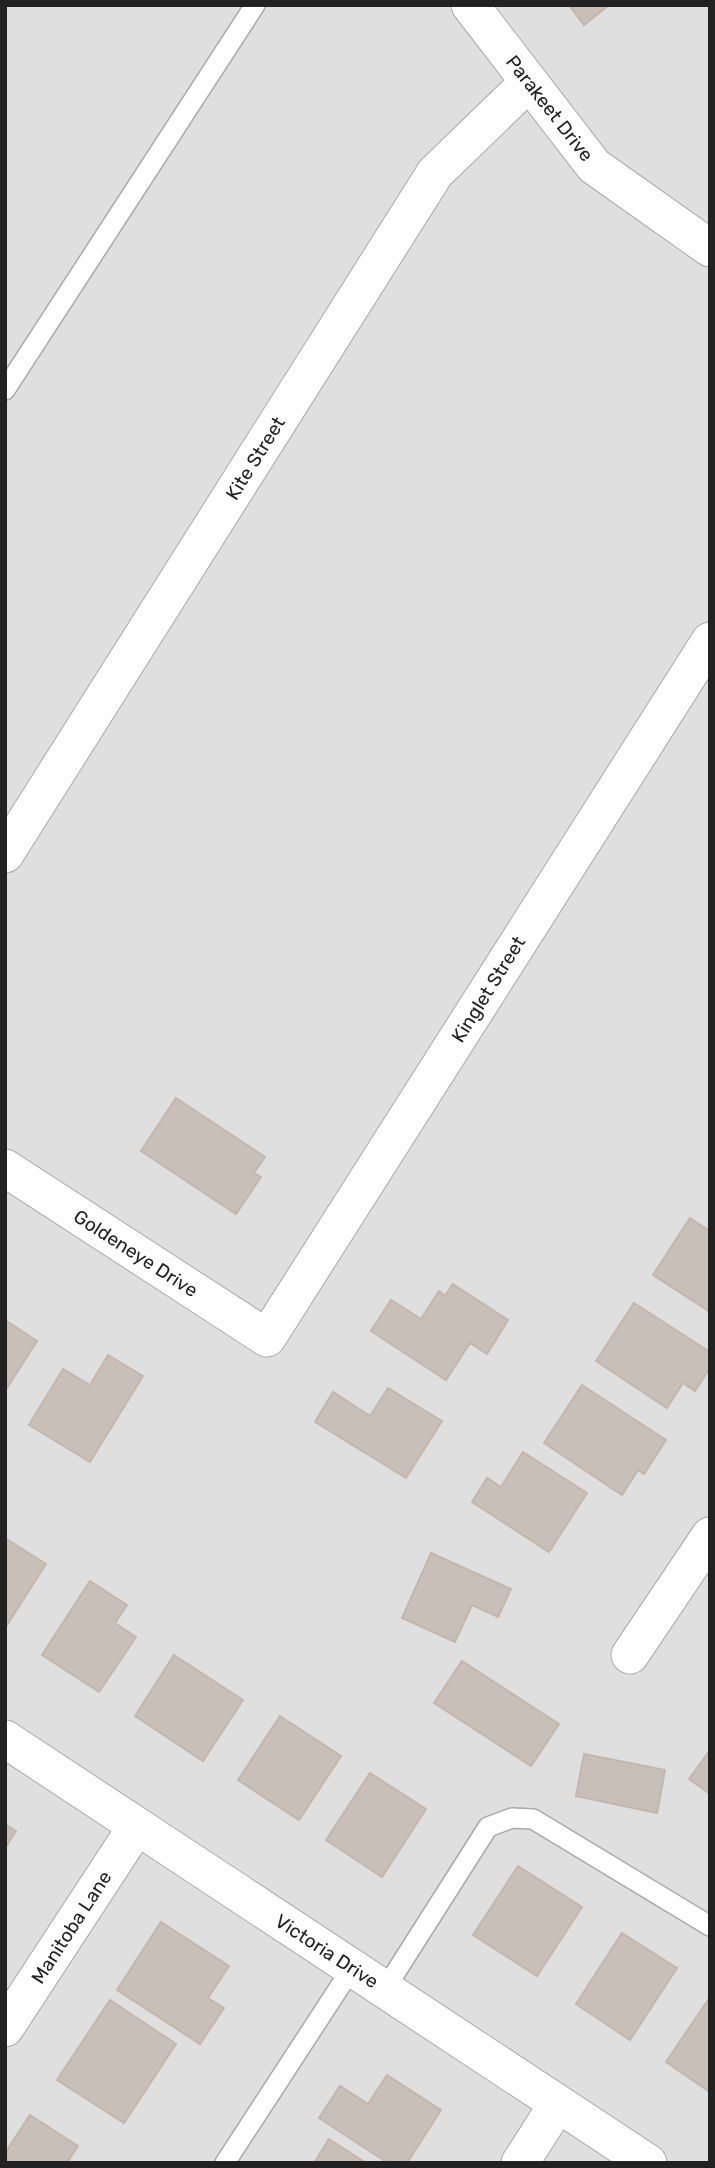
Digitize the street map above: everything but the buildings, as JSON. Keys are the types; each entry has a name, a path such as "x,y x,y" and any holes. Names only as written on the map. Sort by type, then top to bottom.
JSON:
{"street":[{"name":"Parakeet Drive","path":"470,5 594,166 710,248"},
{"name":"Kite Street","path":"5,854 435,173 529,82"},
{"name":"Kinglet Street","path":"267,1338 710,641"},
{"name":"Goldeneye Drive","path":"5,1168 267,1338"},
{"path":"630,1655 710,1536"},
{"name":"Victoria Drive","path":"5,1739 648,2163"},
{"name":"Manitoba Lane","path":"5,2028 137,1826"},
{"path":"520,2163 557,2105"}],"lane":[{"path":"5,390 255,5"},
{"path":"385,1989 488,1827 512,1818 533,1819 710,1926"},
{"path":"225,2163 352,1968"}],"shaded area":[{"path":"5,5 710,5 710,2163 5,2163"}]}
